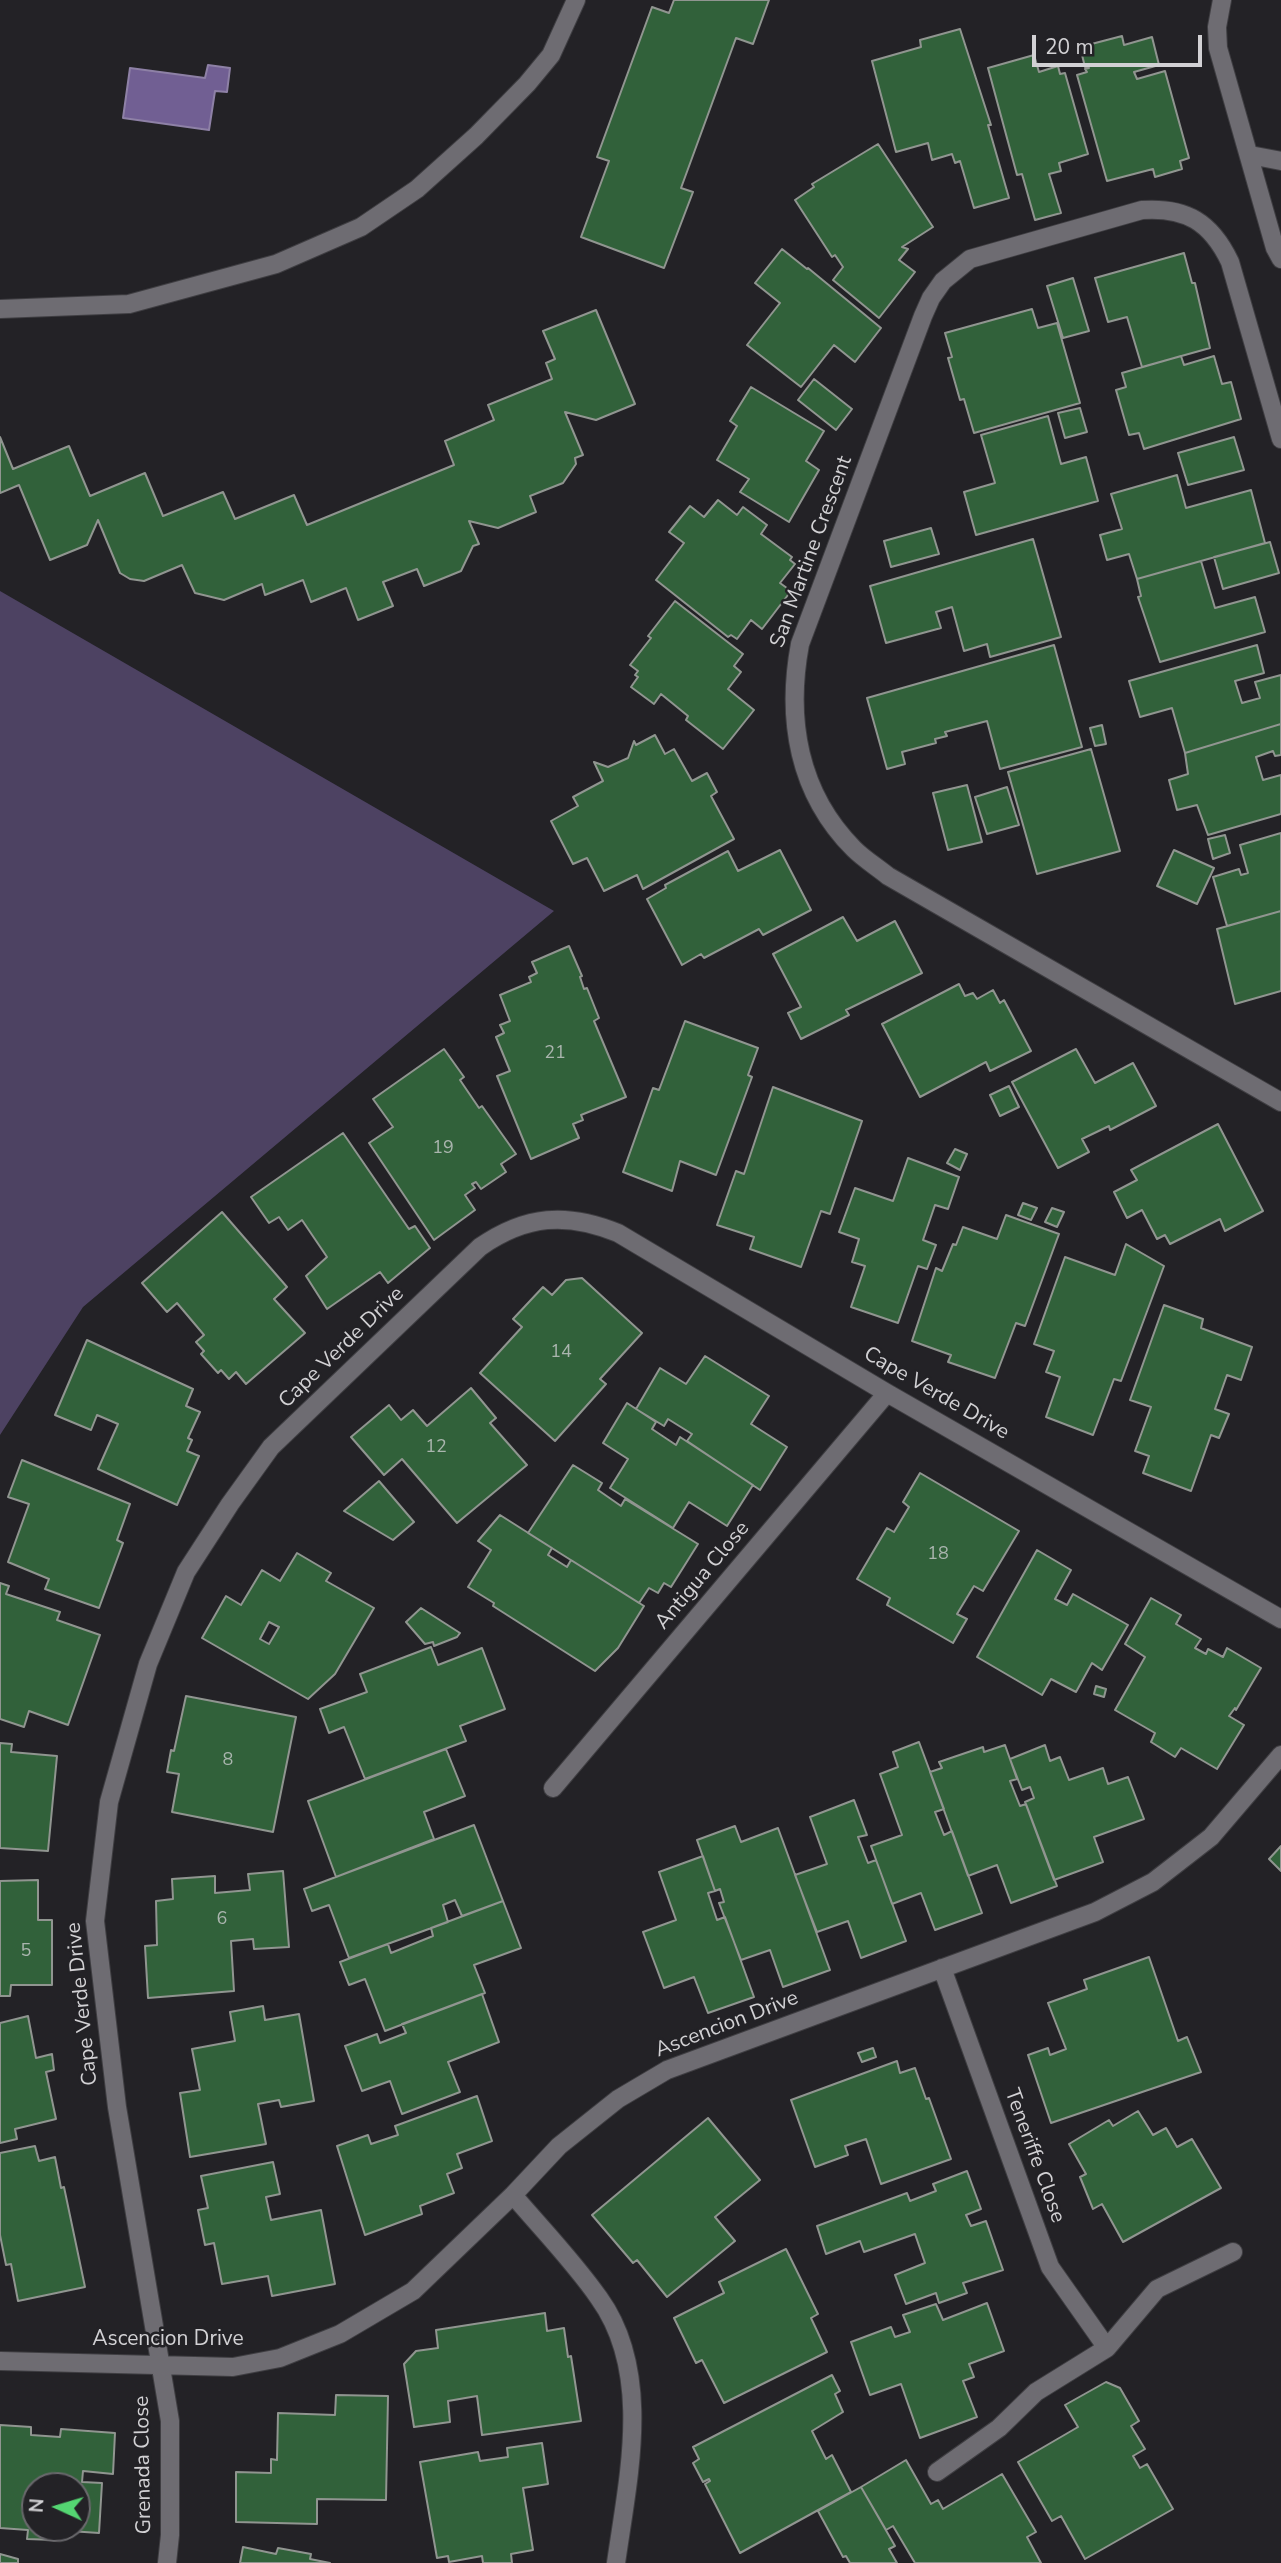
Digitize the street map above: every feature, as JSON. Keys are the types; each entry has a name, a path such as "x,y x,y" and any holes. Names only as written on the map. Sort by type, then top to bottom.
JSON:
{"street":[{"path":"0,309 129,304 276,264 361,227 417,189 477,136 527,85 551,55 576,0"},
{"path":"1222,0 1217,27 1218,48 1275,248 1281,259"},
{"path":"1250,155 1281,161"},
{"name":"San Martine Crescent","path":"1281,439 1236,280 1222,244 1209,229 1193,218 1160,208 1142,210 970,259 943,281 931,298 800,644 794,677 793,710 797,743 807,775 827,814 854,849 888,876 1281,1102"},
{"name":"Cape Verde Drive","path":"162,2366 117,2107 95,1921 109,1802 148,1664 186,1572 271,1447 480,1247 499,1234 550,1219 595,1224 618,1234 887,1393 1281,1619"},
{"name":"Antigua Close","path":"553,1788 887,1393"},
{"name":"Ascencion Drive","path":"0,2361 233,2367 280,2358 340,2334 413,2291 513,2195 559,2146 618,2099 667,2070 1096,1912 1153,1882 1211,1837 1281,1755"},
{"name":"Teneriffe Close","path":"942,1968 1050,2267 1107,2348"},
{"path":"513,2195 600,2298 618,2332 630,2377 632,2425 616,2563"},
{"path":"937,2472 999,2428 1036,2392 1107,2348 1157,2289 1233,2252"},
{"name":"Grenada Close","path":"162,2366 170,2421 170,2535 167,2563"}],"shaded area":[{"path":"208,65 230,68 227,92 215,91 209,130 123,118 130,68 205,78"},
{"path":"0,591 554,911 83,1307 0,1435"}],"building":[{"path":"674,0 769,0 753,44 736,38 681,188 693,192 664,268 581,237 609,161 597,157 652,7 669,13"},
{"path":"960,29 991,125 988,125 1009,198 974,208 960,161 955,163 952,154 932,160 928,143 896,152 872,61 921,47 920,40"},
{"path":"1122,36 1124,45 1152,37 1159,65 1134,72 1137,79 1165,71 1189,158 1180,161 1182,169 1155,177 1153,169 1107,181 1077,75 1087,72 1085,69 1089,68 1085,67 1080,47"},
{"path":"1034,55 1039,72 1058,66 1060,74 1065,73 1088,154 1059,163 1061,171 1049,174 1061,213 1035,220 1022,174 1017,175 988,68"},
{"path":"878,144 933,227 902,247 908,249 899,260 915,272 879,318 833,280 843,267 835,255 832,257 795,200 814,187 812,184"},
{"path":"782,249 881,328 855,362 834,345 801,387 747,345 780,303 755,283"},
{"path":"1184,253 1192,283 1195,283 1210,348 1142,367 1127,317 1108,322 1095,278"},
{"path":"1073,278 1089,331 1063,338 1047,286"},
{"path":"1032,309 1038,328 1057,323 1080,403 974,433 964,399 960,400 948,358 952,357 945,333"},
{"path":"596,310 635,404 596,420 565,412 583,455 575,458 576,464 563,483 530,496 536,512 498,528 469,521 479,544 473,546 461,571 424,586 417,569 383,582 393,606 358,620 346,588 311,602 303,580 265,595 262,584 224,600 195,593 182,565 144,581 130,579 120,573 98,520 87,545 50,560 19,485 0,493 0,437 13,469 69,446 90,496 145,473 163,516 223,492 235,519 294,495 307,525 454,465 445,441 494,420 488,405 552,379 546,363 555,359 543,331"},
{"path":"1181,356 1184,365 1214,356 1222,384 1231,382 1241,419 1144,449 1139,433 1129,435 1116,390 1126,387 1122,373"},
{"path":"814,379 852,409 836,430 798,400"},
{"path":"751,387 824,431 806,461 819,470 789,522 740,492 749,479 717,460 737,426 730,421"},
{"path":"1080,408 1087,432 1065,438 1058,413"},
{"path":"1048,416 1061,464 1086,457 1098,501 976,535 964,492 995,483 981,435"},
{"path":"1234,437 1244,470 1188,485 1178,453"},
{"path":"1177,475 1186,508 1251,490 1265,543 1137,579 1129,554 1107,560 1100,535 1122,529 1111,494"},
{"path":"718,500 737,515 743,507 767,525 761,534 792,557 790,560 795,564 780,583 791,591 762,629 751,620 737,639 731,635 728,637 656,580 684,543 669,532 690,506 704,517"},
{"path":"931,528 939,554 891,567 884,541"},
{"path":"1033,539 1061,637 990,657 987,644 964,651 952,607 936,612 941,628 886,643 870,586"},
{"path":"1270,542 1279,573 1223,589 1214,557"},
{"path":"1201,561 1215,608 1255,597 1265,632 1160,662 1138,597 1141,596 1137,579"},
{"path":"675,601 743,654 734,666 741,672 728,689 754,710 723,749 686,720 688,716 661,694 654,704 631,687 638,677 635,675 638,671 630,665"},
{"path":"1054,645 1082,747 1000,769 987,721 945,732 947,736 935,739 936,743 902,752 905,764 887,769 867,698"},
{"path":"1257,645 1264,673 1235,681 1242,703 1260,698 1255,682 1281,675 1281,724 1185,753 1172,708 1140,717 1129,681"},
{"path":"1281,724 1281,755 1275,756 1273,751 1256,757 1263,780 1281,775 1281,814 1208,835 1197,805 1177,810 1169,780 1188,774 1185,753"},
{"path":"1102,725 1106,744 1095,746 1090,728"},
{"path":"655,735 665,754 674,749 692,781 707,773 717,792 711,796 734,839 643,889 637,875 604,891 587,858 573,864 551,821 578,806 573,797 603,781 594,762 608,767 628,758 634,741 636,745"},
{"path":"1091,749 1120,851 1037,874 1008,772"},
{"path":"967,785 982,842 948,850 933,793"},
{"path":"1007,787 1019,825 987,834 975,797"},
{"path":"1281,833 1281,911 1227,926 1213,877 1239,869 1241,875 1248,873 1240,845"},
{"path":"1225,835 1230,853 1213,859 1208,839"},
{"path":"780,850 811,910 763,935 759,929 704,958 701,954 682,965 647,899 666,888 665,885 728,851 738,871"},
{"path":"1174,850 1214,868 1197,904 1157,886"},
{"path":"1281,911 1281,991 1235,1004 1217,929"},
{"path":"843,917 857,941 895,921 922,973 846,1010 849,1015 801,1039 788,1013 801,1007 773,954"},
{"path":"569,946 582,976 580,977 584,989 587,988 599,1018 594,1021 626,1097 581,1115 583,1120 573,1124 579,1138 531,1159 497,1076 510,1071 496,1037 504,1033 500,1025 510,1021 500,995 531,982 529,977 537,973 532,962"},
{"path":"959,984 965,996 973,993 977,999 993,990 1000,1003 1004,1000 1031,1051 990,1071 986,1062 920,1097 882,1024"},
{"path":"685,1021 758,1048 748,1075 752,1077 716,1175 680,1161 672,1191 623,1172 653,1088 659,1090"},
{"path":"444,1049 464,1077 460,1080 479,1108 482,1106 516,1154 501,1164 506,1172 481,1189 476,1182 472,1184 475,1188 465,1195 475,1210 434,1240 369,1143 393,1127 373,1099"},
{"path":"1076,1049 1095,1083 1133,1063 1156,1106 1110,1130 1109,1126 1082,1139 1089,1152 1058,1168 1012,1082"},
{"path":"1009,1086 1019,1107 1000,1116 990,1095"},
{"path":"773,1087 862,1121 830,1214 821,1211 801,1267 750,1249 754,1237 717,1225 736,1171 744,1174"},
{"path":"1218,1124 1263,1211 1225,1231 1220,1219 1170,1244 1165,1235 1157,1239 1142,1210 1127,1218 1114,1192 1137,1180 1131,1170"},
{"path":"343,1133 409,1229 415,1226 430,1248 388,1283 380,1272 327,1309 306,1276 327,1257 302,1220 288,1230 279,1217 269,1223 251,1197"},
{"path":"955,1149 967,1154 960,1170 947,1163"},
{"path":"908,1158 959,1177 948,1209 935,1205 923,1240 936,1245 927,1269 918,1266 898,1323 851,1307 865,1266 852,1262 859,1239 839,1232 855,1188 893,1201"},
{"path":"1023,1203 1037,1208 1031,1220 1018,1215"},
{"path":"1052,1208 1064,1212 1057,1227 1045,1222"},
{"path":"222,1212 287,1287 274,1299 305,1333 246,1384 236,1372 229,1379 221,1370 218,1373 201,1354 204,1351 196,1342 204,1335 177,1303 167,1312 142,1283"},
{"path":"1006,1215 1059,1234 1025,1326 1016,1323 995,1378 948,1362 951,1355 912,1341 936,1268 942,1271 963,1227 997,1239"},
{"path":"1126,1244 1164,1266 1121,1381 1114,1379 1093,1435 1046,1417 1060,1377 1046,1372 1054,1351 1034,1344 1065,1257 1115,1275"},
{"path":"582,1278 642,1333 600,1379 606,1384 555,1441 480,1373 522,1327 513,1319 543,1287 552,1295 566,1280"},
{"path":"1164,1305 1203,1319 1201,1328 1252,1347 1241,1380 1227,1375 1215,1409 1229,1414 1219,1438 1211,1435 1191,1491 1143,1473 1149,1456 1135,1451 1151,1407 1130,1400"},
{"path":"87,1340 193,1389 186,1406 200,1412 188,1438 192,1440 187,1451 199,1456 177,1505 98,1469 118,1424 97,1415 91,1430 55,1415"},
{"path":"705,1356 769,1396 751,1424 787,1447 760,1490 687,1441 692,1434 668,1419 664,1426 636,1409 660,1368 686,1384"},
{"path":"471,1388 496,1418 490,1423 527,1465 457,1523 402,1459 384,1475 351,1437 389,1405 401,1420 413,1410 427,1426"},
{"path":"627,1403 656,1422 652,1429 676,1445 680,1437 753,1485 727,1526 689,1502 673,1528 610,1488 628,1459 603,1443"},
{"path":"22,1460 130,1504 117,1540 123,1543 99,1608 45,1589 49,1579 8,1562 29,1504 8,1497"},
{"path":"573,1465 602,1483 598,1490 621,1506 625,1499 698,1544 671,1587 664,1583 658,1593 649,1588 639,1603 528,1533"},
{"path":"920,1473 1019,1531 983,1591 974,1586 957,1614 967,1619 953,1643 887,1605 890,1598 857,1579 887,1528 894,1532 909,1507 903,1502"},
{"path":"379,1481 414,1522 393,1540 344,1511"},
{"path":"500,1515 552,1548 548,1555 567,1567 571,1560 644,1606 618,1648 595,1671 468,1587 491,1550 478,1541"},
{"path":"1037,1550 1071,1570 1055,1599 1067,1605 1073,1594 1128,1625 1102,1670 1092,1663 1076,1692 1051,1679 1042,1695 977,1657"},
{"path":"297,1553 331,1573 326,1581 374,1608 335,1674 308,1699 202,1638 226,1596 241,1605 262,1570 280,1581","holes":["269,1622 279,1627 269,1644 260,1639"]},
{"path":"0,1583 9,1586 6,1594 60,1612 57,1620 100,1635 68,1725 29,1711 24,1727 0,1719"},
{"path":"1151,1598 1181,1615 1176,1624 1201,1639 1195,1648 1206,1654 1208,1649 1223,1657 1227,1648 1261,1668 1236,1710 1235,1708 1229,1716 1244,1725 1217,1769 1181,1748 1175,1757 1151,1742 1155,1733 1115,1710 1145,1657 1125,1644"},
{"path":"421,1608 460,1633 457,1637 434,1646 433,1642 425,1644 406,1622"},
{"path":"431,1647 438,1665 482,1648 505,1709 460,1726 466,1741 365,1779 344,1727 329,1733 320,1709 367,1692 360,1674"},
{"path":"1096,1686 1106,1689 1104,1697 1094,1694"},
{"path":"186,1696 296,1717 273,1832 172,1812 179,1774 167,1772"},
{"path":"919,1742 944,1809 935,1812 944,1835 952,1831 982,1913 935,1930 921,1893 892,1904 871,1846 902,1835 880,1774 898,1767 893,1752"},
{"path":"0,1743 12,1744 11,1752 57,1756 48,1851 0,1848"},
{"path":"1005,1745 1017,1779 1010,1781 1020,1806 1026,1804 1057,1886 1011,1903 997,1865 968,1876 930,1772 942,1768 939,1762 983,1747 984,1752"},
{"path":"1045,1745 1050,1761 1060,1757 1069,1780 1103,1768 1108,1784 1128,1777 1144,1819 1094,1837 1103,1862 1054,1880 1025,1802 1034,1798 1030,1787 1022,1790 1010,1759"},
{"path":"446,1749 465,1796 424,1812 434,1839 336,1877 308,1801"},
{"path":"854,1800 867,1835 858,1837 868,1863 876,1860 906,1941 861,1958 848,1921 817,1932 795,1875 827,1864 810,1817"},
{"path":"474,1825 503,1901 462,1916 455,1900 443,1905 448,1922 349,1958 329,1905 312,1911 304,1889"},
{"path":"735,1826 741,1842 778,1828 830,1970 783,1987 770,1950 741,1960 719,1903 724,1902 720,1889 715,1891 697,1840"},
{"path":"1281,1846 1281,1871 1269,1859"},
{"path":"703,1856 715,1891 708,1893 717,1920 725,1917 754,1997 708,2013 694,1977 664,1988 643,1932 676,1920 659,1872"},
{"path":"283,1871 289,1947 254,1949 253,1939 231,1941 234,1991 148,1998 145,1946 157,1945 156,1901 173,1899 172,1879 215,1876 215,1893 250,1890 248,1874"},
{"path":"38,1880 38,1920 52,1920 52,1985 11,1985 10,1996 0,1996 0,1881"},
{"path":"503,1901 521,1948 474,1965 485,1993 385,2031 365,1979 349,1985 340,1962 388,1944 391,1953 433,1936 431,1928"},
{"path":"1149,1957 1178,2041 1187,2037 1201,2072 1051,2123 1028,2055 1048,2048 1050,2055 1066,2049 1048,2003 1087,1989 1084,1980"},
{"path":"482,1994 499,2042 448,2062 460,2092 402,2114 390,2081 362,2091 345,2046 377,2034 380,2043 406,2033 402,2024"},
{"path":"263,2006 265,2020 299,2014 314,2101 281,2107 279,2100 258,2104 266,2144 190,2157 180,2093 200,2090 192,2049 235,2041 230,2012"},
{"path":"28,2016 36,2058 52,2054 54,2070 46,2072 56,2119 15,2129 17,2139 0,2143 0,2023"},
{"path":"873,2048 876,2057 862,2062 858,2053"},
{"path":"897,2061 900,2073 915,2068 951,2159 881,2184 866,2139 845,2146 848,2155 815,2167 791,2100"},
{"path":"477,2096 492,2141 457,2154 462,2168 447,2174 454,2193 420,2206 422,2214 365,2235 337,2146 368,2135 371,2144 398,2135 395,2126"},
{"path":"1138,2111 1153,2135 1166,2128 1177,2147 1192,2139 1221,2188 1123,2242 1102,2204 1093,2209 1080,2177 1086,2174 1069,2144 1109,2120 1113,2126"},
{"path":"708,2118 760,2180 715,2217 735,2241 667,2297 637,2260 633,2263 592,2215"},
{"path":"35,2146 39,2161 55,2157 85,2287 18,2301 11,2264 6,2265 0,2235 0,2153"},
{"path":"273,2162 280,2194 266,2197 271,2220 321,2210 335,2284 272,2296 268,2276 222,2284 214,2243 205,2245 198,2210 208,2208 201,2176"},
{"path":"967,2171 981,2209 966,2215 971,2226 986,2221 1003,2270 963,2283 967,2293 939,2303 936,2293 906,2304 895,2275 925,2263 915,2234 864,2252 860,2241 826,2254 817,2226 907,2193 910,2201 936,2191 933,2184"},
{"path":"786,2249 818,2314 811,2318 827,2352 724,2403 702,2360 696,2363 674,2318 724,2293 719,2282"},
{"path":"987,2303 1004,2351 969,2364 974,2377 963,2381 977,2417 920,2438 901,2384 870,2395 851,2342 891,2327 895,2337 910,2332 903,2315 936,2304 943,2320"},
{"path":"545,2313 547,2331 564,2328 581,2421 482,2435 477,2396 448,2401 450,2422 414,2427 404,2364 416,2351 438,2348 436,2330"},
{"path":"832,2375 840,2391 835,2394 843,2412 812,2431 826,2459 832,2455 851,2492 740,2553 705,2484 709,2479 703,2482 693,2463 699,2459 693,2447"},
{"path":"1106,2382 1120,2388 1139,2421 1131,2426 1145,2449 1133,2456 1140,2468 1147,2464 1173,2509 1085,2559 1061,2516 1052,2521 1018,2462 1078,2427 1065,2405"},
{"path":"336,2395 388,2396 386,2500 317,2499 317,2524 236,2522 236,2472 271,2473 271,2459 277,2460 278,2413 335,2415"},
{"path":"0,2425 31,2427 31,2435 60,2437 61,2429 115,2433 113,2474 83,2471 21,2472 21,2530 0,2528"},
{"path":"542,2443 548,2484 523,2488 533,2550 511,2554 512,2563 483,2563 482,2556 449,2562 448,2556 437,2558 420,2462 478,2452 480,2461 508,2457 507,2448"},
{"path":"906,2460 931,2504 938,2500 943,2509 1002,2474 1036,2532 1027,2537 1041,2563 915,2563 893,2526 886,2530 861,2487"},
{"path":"91,2482 102,2483 99,2533 91,2532"},
{"path":"861,2487 895,2546 889,2549 897,2563 850,2563 846,2556 843,2557 818,2511"},
{"path":"243,2547 276,2554 278,2548 311,2554 310,2559 330,2563 240,2563"},
{"path":"0,2554 18,2559 18,2563 0,2563"}]}
